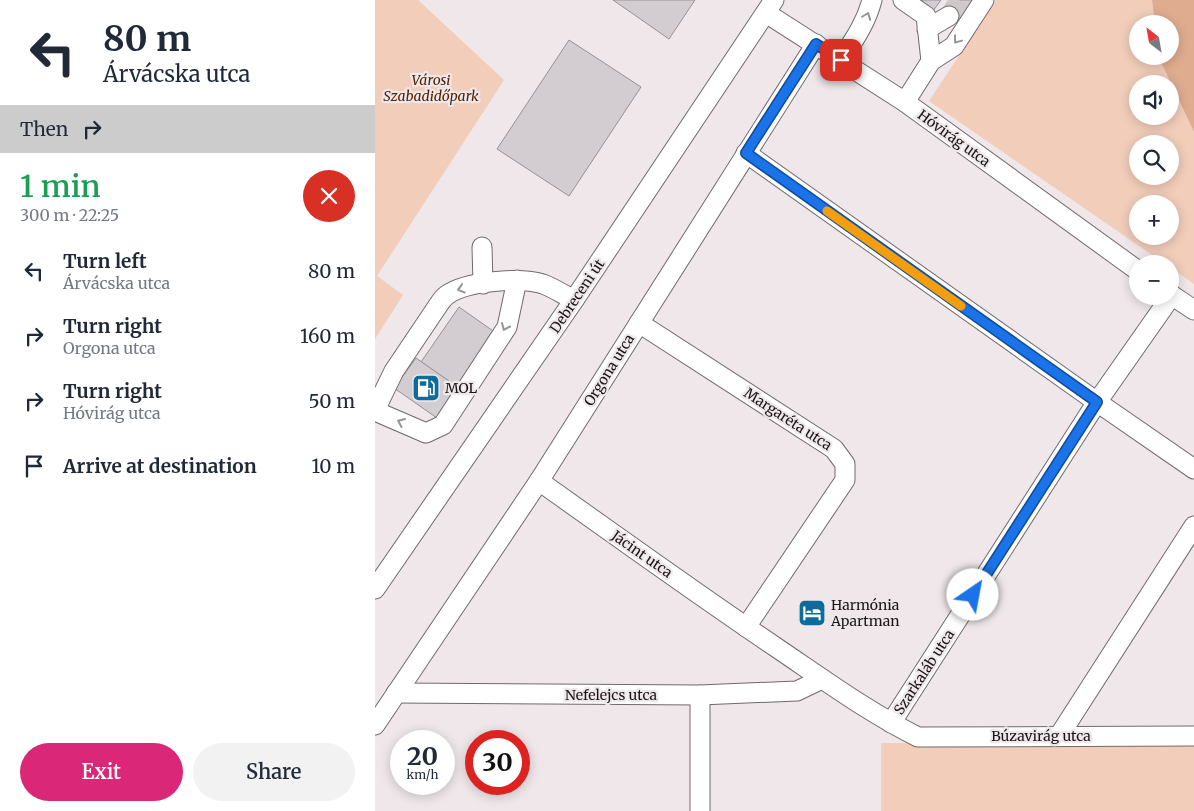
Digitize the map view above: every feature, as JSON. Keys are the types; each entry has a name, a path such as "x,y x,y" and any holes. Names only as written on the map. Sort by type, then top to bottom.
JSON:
{"street":[{"path":"841,60 862,28 873,0"},
{"path":"903,0 926,16 931,61"},
{"path":"905,102 931,61 954,46 984,0"},
{"name":"Hóvirág utca","path":"770,6 816,44 905,102 1129,264"},
{"name":"Debreceni út","path":"375,588 574,300 770,6"},
{"path":"927,29 949,16"},
{"name":"Orgona utca","path":"375,725 539,481 816,44"},
{"path":"746,153 1194,469"},
{"path":"482,247 483,284"},
{"path":"517,280 507,327 443,425 426,433 375,410 394,371 445,296 456,290 483,284 517,280 543,284 574,300"},
{"path":"1179,300 1194,310"},
{"name":"Szarkaláb utca","path":"891,723 1097,402 1164,305"},
{"name":"Margaréta utca","path":"639,323 834,450 845,464 845,480 746,627"},
{"name":"Jácint utca","path":"539,481 746,627"},
{"path":"1059,736 1194,526"},
{"path":"746,627 891,723"},
{"name":"Nefelejcs utca","path":"397,693 700,695 797,691 822,679"},
{"path":"700,695 700,811"},
{"name":"Búzavirág utca","path":"891,723 918,737 1194,736"}],"green space":[{"name":"Városi Szabadidőpark","path":"375,0 418,0 504,80 377,276 403,295 375,339"},
{"path":"996,0 1152,0 1154,15 1129,15 1129,65 1162,65 1167,75 1129,75 1129,125 1179,125 1179,100 1194,132 1194,284 1179,273 1179,255 1152,255 1137,245 1179,245 1179,195 1129,195 1129,239 929,101"},
{"path":"881,743 1194,743 1194,811 881,811"}],"shaded area":[{"path":"1152,0 1194,0 1194,132 1179,100 1179,75 1167,75 1162,65 1179,65 1179,15 1154,15"}],"building":[{"path":"613,0 695,0 669,39"},
{"path":"917,0 941,0 933,11"},
{"path":"950,0 973,0 958,22 942,12"},
{"path":"569,40 641,87 569,196 497,149"},
{"path":"459,307 496,333 459,388 421,362"},
{"name":"MOL","path":"416,358 459,388 437,418 394,388"}],"tunnel":[{"path":"949,16 959,0"}],"slow traffic":[{"path":"827,211 961,306"}],"place":[{"name":"MOL","path":"426,388"},
{"name":"Harmónia Apartman","path":"812,613"}],"route":[{"path":"841,60 816,44 746,153 1097,402 973,595"}]}
